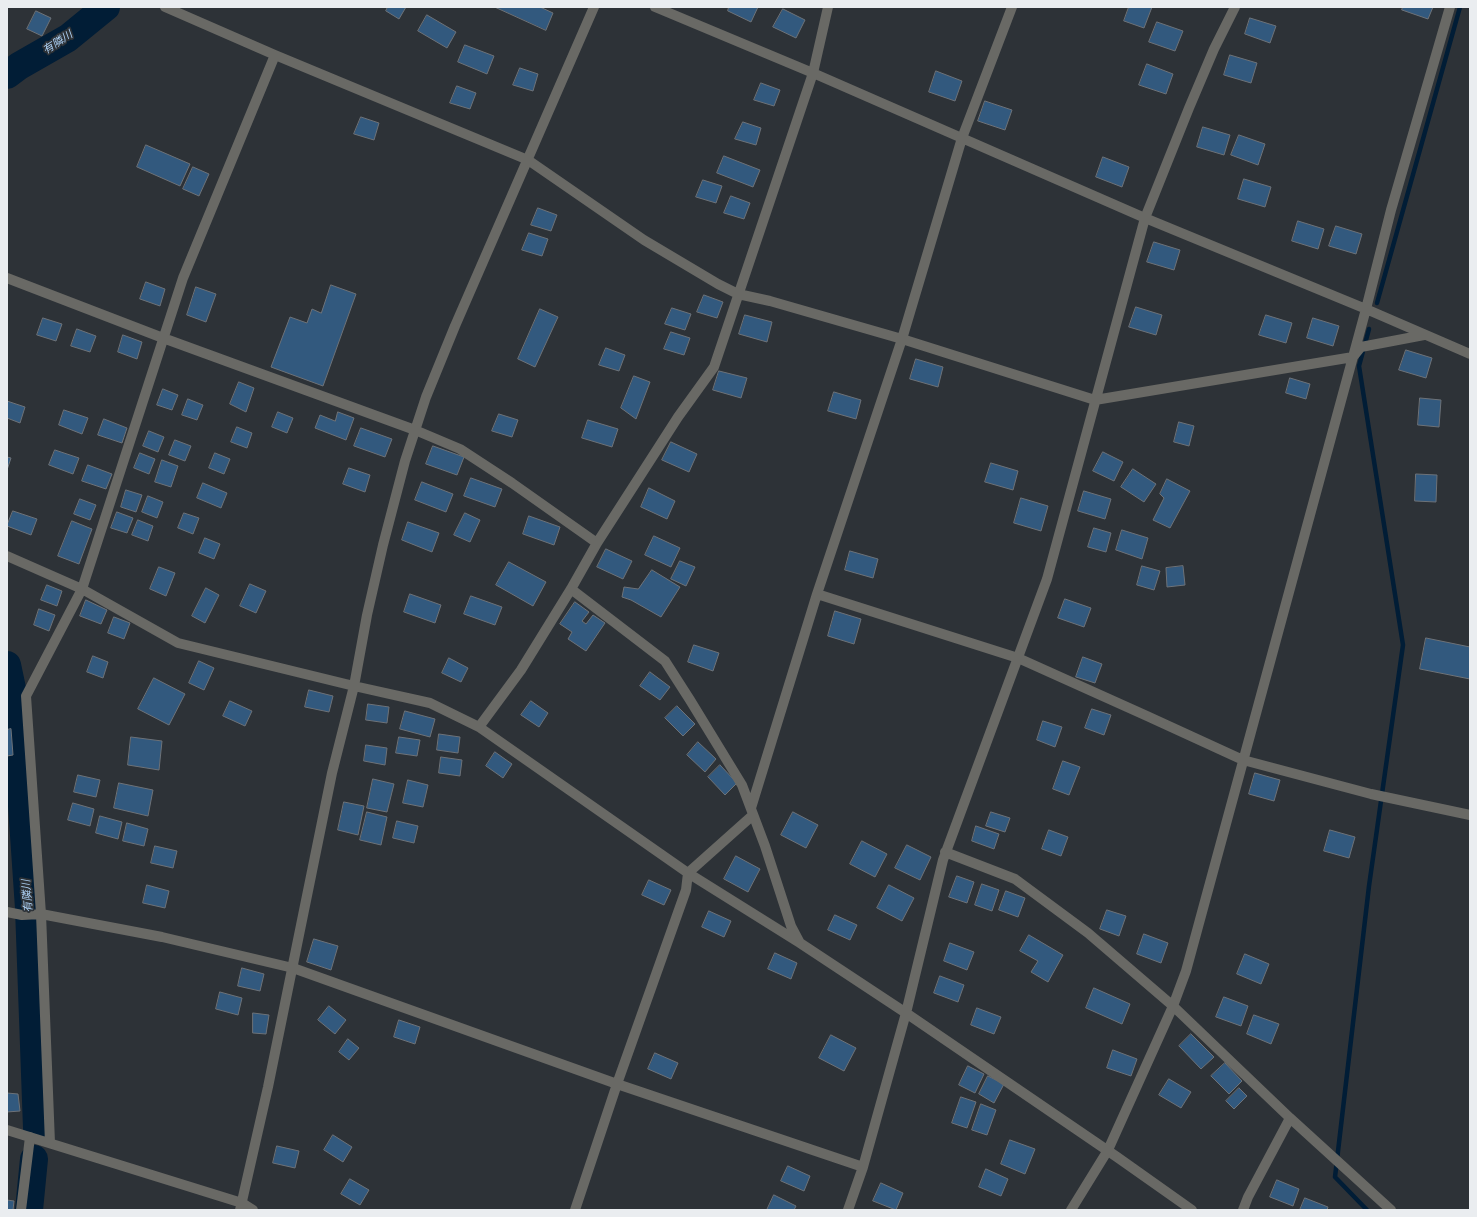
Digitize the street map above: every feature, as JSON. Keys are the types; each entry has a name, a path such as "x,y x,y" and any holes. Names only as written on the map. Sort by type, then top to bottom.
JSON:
{"street":[{"path":"165,7 274,55 528,160 644,240 718,284 738,294 770,301 902,339 1095,400 1353,357 1365,346 1424,335"},
{"path":"241,1206 268,1087 332,773 354,686 367,615 403,467 426,397 455,326 594,7"},
{"path":"655,7 813,73 1145,218 1366,309 1470,354"},
{"path":"479,726 521,670 571,590 597,543 678,417 714,367 813,73 828,7"},
{"path":"575,1210 686,890 688,873 752,812 817,594 902,339 962,138 1012,7"},
{"path":"848,1210 863,1167 906,1012 945,852 1047,579 1145,218 1214,49 1235,7"},
{"path":"1071,1210 1108,1150 1173,1006 1186,971 1366,309 1391,210 1450,7"},
{"path":"50,1143 39,914 26,696 82,589 183,278 274,55"},
{"path":"7,278 163,338 415,430 460,449 512,483 597,543"},
{"path":"7,556 82,589 178,644 430,703 479,726 688,873 906,1012 1108,1150 1192,1210"},
{"path":"571,590 665,661 742,785 765,846 791,926 800,943"},
{"path":"817,594 1018,658 1243,760 1371,794 1470,814"},
{"path":"945,852 1014,879 1088,933 1173,1006 1290,1118 1391,1210"},
{"path":"7,912 22,915 39,914 162,937 293,968 618,1084 863,1167"},
{"path":"1243,1210 1248,1196 1290,1118"},
{"path":"7,1130 252,1210"},
{"path":"21,1210 30,1137"}],"building":[{"path":"388,7 406,7 399,19 386,11"},
{"path":"495,7 540,7 553,13 546,30"},
{"path":"729,7 758,7 751,22 728,11"},
{"path":"1129,7 1152,7 1144,28 1124,21"},
{"path":"1403,7 1433,7 1428,19 1402,10"},
{"path":"783,9 805,20 796,38 773,27"},
{"path":"36,11 51,18 42,36 27,29"},
{"path":"427,15 456,32 447,48 418,31"},
{"path":"1250,18 1276,26 1270,43 1245,34"},
{"path":"1157,22 1183,31 1175,51 1149,42"},
{"path":"465,45 494,56 487,74 458,62"},
{"path":"1230,55 1257,63 1251,83 1224,75"},
{"path":"1147,64 1173,74 1166,94 1139,85"},
{"path":"520,68 538,74 533,91 513,85"},
{"path":"936,71 962,81 955,101 929,92"},
{"path":"761,83 780,90 774,106 754,100"},
{"path":"457,86 476,93 470,109 450,103"},
{"path":"985,101 1012,110 1005,130 978,121"},
{"path":"361,117 379,123 374,140 354,134"},
{"path":"743,122 761,128 756,145 735,139"},
{"path":"1203,127 1230,135 1224,155 1197,147"},
{"path":"1239,135 1265,144 1258,165 1231,155"},
{"path":"146,145 190,164 180,186 137,167"},
{"path":"724,156 760,170 753,187 717,173"},
{"path":"1103,157 1129,167 1122,187 1096,177"},
{"path":"193,167 209,174 199,196 183,189"},
{"path":"1244,179 1271,187 1265,207 1238,199"},
{"path":"703,180 722,186 716,203 696,197"},
{"path":"731,196 750,203 744,219 724,213"},
{"path":"538,208 557,215 551,231 531,225"},
{"path":"1298,221 1324,229 1318,249 1292,241"},
{"path":"1336,226 1362,234 1356,254 1329,246"},
{"path":"529,233 548,239 542,256 522,250"},
{"path":"1154,242 1180,250 1174,270 1147,262"},
{"path":"146,282 165,289 160,306 140,299"},
{"path":"331,285 356,294 323,386 271,367 290,317 307,323 312,309 321,313"},
{"path":"196,287 216,294 206,322 187,315"},
{"path":"704,295 723,302 717,318 697,312"},
{"path":"1136,307 1162,315 1156,335 1129,327"},
{"path":"672,308 691,314 685,330 665,324"},
{"path":"540,309 558,317 535,367 518,359"},
{"path":"745,315 772,322 767,342 739,334"},
{"path":"1266,315 1292,323 1286,343 1259,335"},
{"path":"43,318 62,324 56,341 37,335"},
{"path":"1313,318 1339,326 1333,346 1307,338"},
{"path":"77,329 96,336 90,352 71,346"},
{"path":"671,332 690,338 684,355 664,349"},
{"path":"123,335 142,342 137,359 118,352"},
{"path":"606,348 625,355 619,371 599,365"},
{"path":"1406,350 1432,358 1426,378 1399,370"},
{"path":"916,359 943,367 938,387 910,379"},
{"path":"719,371 747,378 741,398 713,390"},
{"path":"634,376 650,382 636,419 621,408"},
{"path":"1290,378 1310,384 1306,399 1286,393"},
{"path":"239,382 254,388 246,412 230,404"},
{"path":"163,389 178,395 172,410 157,405"},
{"path":"834,392 861,400 856,419 828,411"},
{"path":"1420,398 1441,400 1439,427 1418,425"},
{"path":"188,399 203,405 197,420 182,415"},
{"path":"7,401 25,407 20,423 7,418"},
{"path":"64,410 88,418 82,434 59,425"},
{"path":"278,412 293,418 287,433 272,427"},
{"path":"338,412 354,418 346,440 315,428 320,415 335,421"},
{"path":"499,414 518,420 512,437 492,431"},
{"path":"104,419 127,428 122,443 98,435"},
{"path":"588,420 618,429 612,447 582,438"},
{"path":"1179,422 1194,426 1189,446 1174,442"},
{"path":"237,427 252,433 247,448 231,442"},
{"path":"361,428 392,439 385,457 354,446"},
{"path":"149,431 164,437 158,452 143,446"},
{"path":"175,440 191,446 185,461 169,455"},
{"path":"671,442 697,454 689,472 662,460"},
{"path":"433,446 464,457 457,475 426,464"},
{"path":"55,450 79,458 73,474 49,465"},
{"path":"1103,452 1123,462 1114,481 1093,471"},
{"path":"140,453 155,459 149,474 134,468"},
{"path":"215,453 230,459 224,474 209,468"},
{"path":"7,457 11,458 7,470"},
{"path":"162,460 178,466 171,487 155,482"},
{"path":"991,463 1018,471 1013,490 985,482"},
{"path":"88,465 112,474 106,489 82,481"},
{"path":"349,468 370,475 365,492 343,484"},
{"path":"1133,469 1156,484 1144,502 1121,487"},
{"path":"1416,474 1437,475 1436,502 1415,501"},
{"path":"471,478 502,489 495,507 464,496"},
{"path":"1167,479 1190,491 1170,528 1153,520 1164,498 1160,494"},
{"path":"422,482 453,494 446,512 415,500"},
{"path":"203,483 227,493 221,508 197,498"},
{"path":"649,488 675,501 667,519 641,507"},
{"path":"126,490 142,495 136,512 121,507"},
{"path":"1084,491 1111,499 1105,519 1078,511"},
{"path":"148,496 163,502 157,518 142,512"},
{"path":"1021,498 1048,506 1041,531 1014,523"},
{"path":"80,499 96,505 90,520 74,514"},
{"path":"13,511 37,519 31,535 7,526"},
{"path":"117,512 133,518 127,533 111,528"},
{"path":"184,513 199,518 193,534 178,528"},
{"path":"465,513 480,520 470,542 454,535"},
{"path":"529,516 560,527 554,545 523,534"},
{"path":"138,520 153,526 148,541 132,535"},
{"path":"72,521 92,529 79,564 58,556"},
{"path":"408,522 439,533 432,552 402,540"},
{"path":"1094,528 1111,533 1106,552 1088,547"},
{"path":"1122,530 1148,538 1142,559 1116,550"},
{"path":"654,536 680,548 671,567 645,555"},
{"path":"205,538 220,544 214,559 199,553"},
{"path":"606,549 632,561 623,579 597,567"},
{"path":"850,551 878,559 873,578 845,570"},
{"path":"680,561 695,567 686,586 671,579"},
{"path":"509,562 546,582 533,606 496,585"},
{"path":"1142,566 1160,571 1154,590 1137,585"},
{"path":"1183,566 1185,585 1167,587 1166,568"},
{"path":"159,567 175,573 166,596 150,589"},
{"path":"652,570 680,587 661,617 631,600 622,597 624,587 638,589"},
{"path":"250,584 266,591 256,613 240,606"},
{"path":"47,585 62,591 57,606 41,600"},
{"path":"206,588 219,595 205,623 192,616"},
{"path":"410,594 441,605 435,623 404,612"},
{"path":"471,596 502,607 495,625 464,614"},
{"path":"1065,599 1091,608 1084,627 1058,618"},
{"path":"86,600 107,610 101,624 80,616"},
{"path":"575,602 589,612 582,621 586,624 593,615 605,623 586,651 568,639 572,632 560,624"},
{"path":"39,609 55,615 49,631 34,625"},
{"path":"835,611 861,619 854,644 828,636"},
{"path":"114,617 130,623 124,639 108,633"},
{"path":"1426,638 1470,647 1470,679 1420,669"},
{"path":"694,645 719,653 713,671 688,662"},
{"path":"93,656 108,662 103,678 87,672"},
{"path":"1083,657 1102,664 1095,683 1076,677"},
{"path":"449,658 468,668 461,682 442,673"},
{"path":"199,661 214,668 204,690 189,683"},
{"path":"650,672 670,687 660,700 640,686"},
{"path":"154,678 185,694 169,725 138,709"},
{"path":"309,690 333,696 329,712 305,707"},
{"path":"230,701 252,711 245,726 223,716"},
{"path":"531,701 548,713 539,727 521,715"},
{"path":"368,704 389,707 387,723 366,720"},
{"path":"677,706 695,724 683,736 665,718"},
{"path":"1092,709 1111,715 1104,735 1085,728"},
{"path":"405,711 435,719 430,737 400,729"},
{"path":"1043,721 1062,727 1055,747 1037,740"},
{"path":"11,729 13,755 7,756 7,730"},
{"path":"439,734 460,737 458,753 437,750"},
{"path":"131,737 162,741 159,770 128,765"},
{"path":"399,737 420,740 417,756 396,753"},
{"path":"698,742 716,759 705,772 687,755"},
{"path":"366,745 387,748 385,765 364,761"},
{"path":"495,752 512,764 503,778 486,766"},
{"path":"441,757 462,760 460,776 439,773"},
{"path":"1063,761 1080,767 1069,795 1053,789"},
{"path":"720,765 737,783 725,795 708,777"},
{"path":"1255,773 1280,780 1274,801 1249,794"},
{"path":"78,775 100,780 96,797 74,792"},
{"path":"373,779 394,784 387,812 367,808"},
{"path":"408,780 428,785 423,807 403,803"},
{"path":"119,783 153,790 148,816 114,808"},
{"path":"344,802 364,806 358,835 338,830"},
{"path":"73,803 94,809 90,826 68,820"},
{"path":"367,812 387,817 381,845 360,840"},
{"path":"793,812 818,825 806,848 781,835"},
{"path":"991,812 1010,818 1005,832 986,826"},
{"path":"100,816 122,822 118,839 96,833"},
{"path":"397,821 418,826 414,843 393,838"},
{"path":"127,823 148,829 144,846 123,841"},
{"path":"976,826 999,834 994,849 972,841"},
{"path":"1049,830 1068,837 1061,856 1042,849"},
{"path":"1330,830 1355,837 1349,858 1324,851"},
{"path":"862,841 887,854 875,877 850,864"},
{"path":"907,845 931,857 920,880 895,868"},
{"path":"155,846 177,851 173,868 151,863"},
{"path":"736,856 760,869 748,892 724,879"},
{"path":"957,876 974,882 967,903 949,897"},
{"path":"649,880 671,890 664,905 642,895"},
{"path":"982,884 999,890 992,911 975,905"},
{"path":"147,885 169,891 165,908 143,903"},
{"path":"889,885 914,898 902,921 877,908"},
{"path":"1006,891 1025,898 1018,917 999,910"},
{"path":"1107,910 1126,916 1119,936 1100,929"},
{"path":"709,911 731,921 724,937 702,927"},
{"path":"835,915 857,925 850,940 828,930"},
{"path":"1144,934 1168,943 1161,963 1137,954"},
{"path":"1029,935 1063,955 1048,982 1031,972 1038,961 1020,951"},
{"path":"314,939 338,946 331,970 307,962"},
{"path":"950,943 974,952 967,970 944,961"},
{"path":"775,953 797,963 791,979 768,969"},
{"path":"1245,954 1269,964 1261,984 1237,974"},
{"path":"242,968 264,974 260,991 238,986"},
{"path":"940,976 964,985 958,1002 934,993"},
{"path":"1094,988 1130,1004 1122,1024 1086,1008"},
{"path":"220,992 242,998 238,1015 216,1009"},
{"path":"1224,997 1248,1006 1241,1026 1216,1017"},
{"path":"329,1006 346,1020 335,1034 318,1020"},
{"path":"977,1008 1001,1017 994,1034 971,1025"},
{"path":"253,1013 269,1015 266,1034 253,1033"},
{"path":"1254,1015 1279,1024 1271,1044 1247,1034"},
{"path":"399,1020 420,1027 415,1044 394,1037"},
{"path":"1191,1034 1214,1057 1201,1069 1179,1046"},
{"path":"831,1035 856,1048 844,1071 819,1058"},
{"path":"348,1039 359,1048 349,1060 339,1052"},
{"path":"1113,1050 1137,1059 1131,1076 1107,1068"},
{"path":"655,1053 678,1063 671,1079 648,1069"},
{"path":"1225,1063 1242,1081 1229,1094 1211,1076"},
{"path":"968,1066 984,1074 975,1093 959,1085"},
{"path":"988,1076 1004,1084 994,1103 979,1094"},
{"path":"1169,1079 1191,1092 1181,1108 1159,1095"},
{"path":"1239,1088 1247,1096 1234,1109 1226,1101"},
{"path":"7,1093 18,1094 20,1111 7,1112"},
{"path":"961,1097 976,1102 967,1128 952,1123"},
{"path":"981,1104 996,1110 987,1135 972,1130"},
{"path":"333,1135 352,1147 343,1162 324,1150"},
{"path":"1010,1140 1035,1149 1025,1174 1001,1164"},
{"path":"277,1146 299,1151 295,1168 273,1163"},
{"path":"788,1166 810,1176 804,1191 781,1181"},
{"path":"986,1169 1008,1179 1001,1196 979,1187"},
{"path":"350,1179 369,1190 360,1205 341,1194"},
{"path":"1277,1180 1299,1189 1293,1206 1270,1197"},
{"path":"881,1183 903,1193 896,1210 873,1201"},
{"path":"774,1195 796,1206 794,1210 767,1210"},
{"path":"1305,1198 1328,1207 1327,1210 1300,1210"},
{"path":"7,1200 14,1201 13,1210 7,1210"}],"waterway":[{"name":"有隣川","path":"7,75 19,66 68,38 106,7"},
{"path":"1377,303 1460,7"},
{"path":"1367,1210 1335,1177 1369,886 1403,645 1359,366 1369,329"},
{"name":"有隣川","path":"7,665 15,703 29,908 37,1128"},
{"name":"有隣川","path":"29,1210 34,1159"}]}
